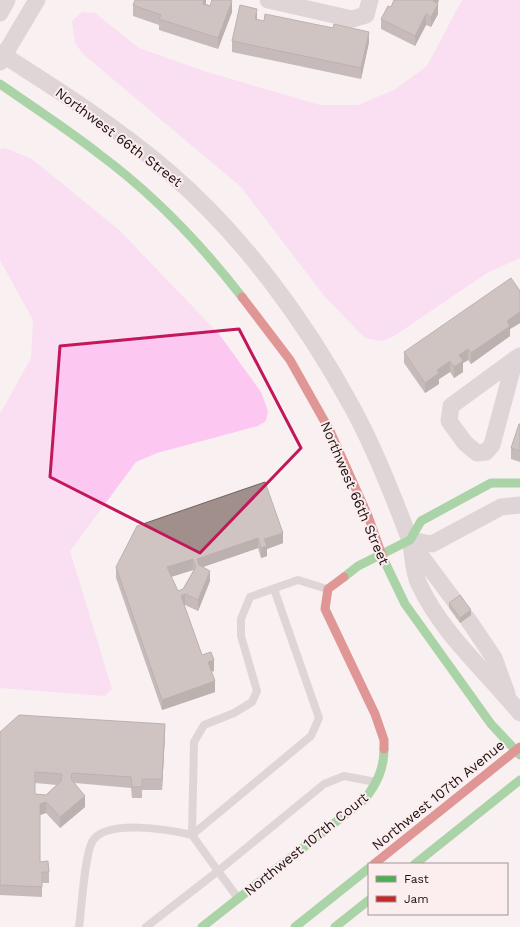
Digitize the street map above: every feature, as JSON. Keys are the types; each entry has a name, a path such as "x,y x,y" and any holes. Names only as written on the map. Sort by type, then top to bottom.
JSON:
{"street":[{"path":"0,13 7,0"},
{"path":"1,57 37,0"},
{"path":"268,0 352,19 368,7"},
{"name":"Northwest 66th Street","path":"1,57 106,125 168,171 199,200 248,255 299,320 345,395 367,437 410,540 418,582 430,605 470,657 515,707"},
{"name":"Northwest 66th Street","path":"0,84 100,154 142,189 204,250 233,285 290,360 326,424 368,516 381,554 399,593 413,617 491,724 519,751"},
{"path":"517,358 492,445 486,452 477,453 465,443 449,421 451,406 517,358"},
{"path":"328,589 358,566 410,540 421,521 491,483 520,483"},
{"path":"410,540 432,544 501,507 520,505"},
{"name":"Northwest 66th Street","path":"410,540 452,598 430,605"},
{"name":"Northwest 107th Court","path":"202,927 365,799 377,782 384,763 384,740 375,714 325,609 328,589"},
{"path":"413,617 430,605"},
{"name":"Northwest 66th Street","path":"467,618 494,658 515,707"},
{"name":"Northwest 107th Avenue","path":"375,863 519,751"},
{"path":"415,863 520,780"},
{"name":"Northwest 107th Avenue","path":"295,927 368,869"},
{"path":"335,927 368,901"}],"lane":[{"path":"239,899 192,835 194,742 204,725 234,713 252,702 257,691 241,636 241,619 250,597 298,580 328,589"},
{"path":"192,835 311,736 319,718 274,589"},
{"path":"146,927 218,871 324,784 344,776 377,782"},
{"path":"79,927 87,859 92,841 105,832 126,828 163,829 192,835"}],"highlighted area":[{"path":"239,329 301,448 200,553 50,477 60,346"}],"shaded area":[{"path":"462,0 520,0 520,258 487,273 394,336 382,341 365,338 325,297 241,187 83,54 75,43 72,21 82,12 95,13 139,48 204,71 320,105 358,105 394,90 427,66"},
{"path":"5,148 32,159 119,230 219,334 261,392 268,411 266,421 258,426 157,453 136,462 70,551 112,689 105,696 0,688 0,414 31,358 33,320 0,260 0,149"}],"building":[{"path":"135,0 204,0 203,4 210,6 212,0 232,1 218,38 159,19 161,15 133,5"},
{"path":"394,0 434,0 433,1 438,4 431,17 426,14 415,36 381,19 388,6 391,7"},
{"path":"240,5 257,9 255,19 264,21 265,14 333,28 334,24 369,32 361,68 232,41"},
{"path":"511,278 520,291 520,312 507,321 510,326 471,353 468,349 459,355 463,361 454,367 450,361 437,370 439,373 425,383 404,352"},
{"path":"520,424 520,451 511,448"},
{"path":"265,482 283,533 264,539 267,546 261,548 258,538 197,559 199,565 210,571 198,600 185,594 181,596 202,655 211,652 214,660 208,662 215,681 162,700 116,567 137,526","holes":["193,559 196,567 183,589 178,591 167,567"]},
{"path":"460,595 471,610 460,618 449,603"},
{"path":"19,715 165,724 162,779 142,779 142,787 132,787 131,777 72,773 71,779 85,796 60,817 46,802 40,804 40,862 48,861 49,872 42,872 42,887 0,885 0,732","holes":["35,772 62,774 61,781 46,795 35,794"]}],"traffic: fast":[{"path":"0,84 75,136 119,169 157,203 193,239 242,297"},
{"path":"344,577 358,566 410,540 421,521 491,483 520,483"},
{"path":"383,558 405,604 491,724 520,755"},
{"path":"202,927 365,799 379,776 383,763 384,749"},
{"path":"416,863 520,780"},
{"path":"295,927 368,869"},
{"path":"335,927 368,901"}],"traffic: jam":[{"path":"242,297 290,360 330,431 368,516 383,558"},
{"path":"344,577 328,589 325,609 375,714 384,740 384,749"},
{"path":"375,863 520,747"}]}
